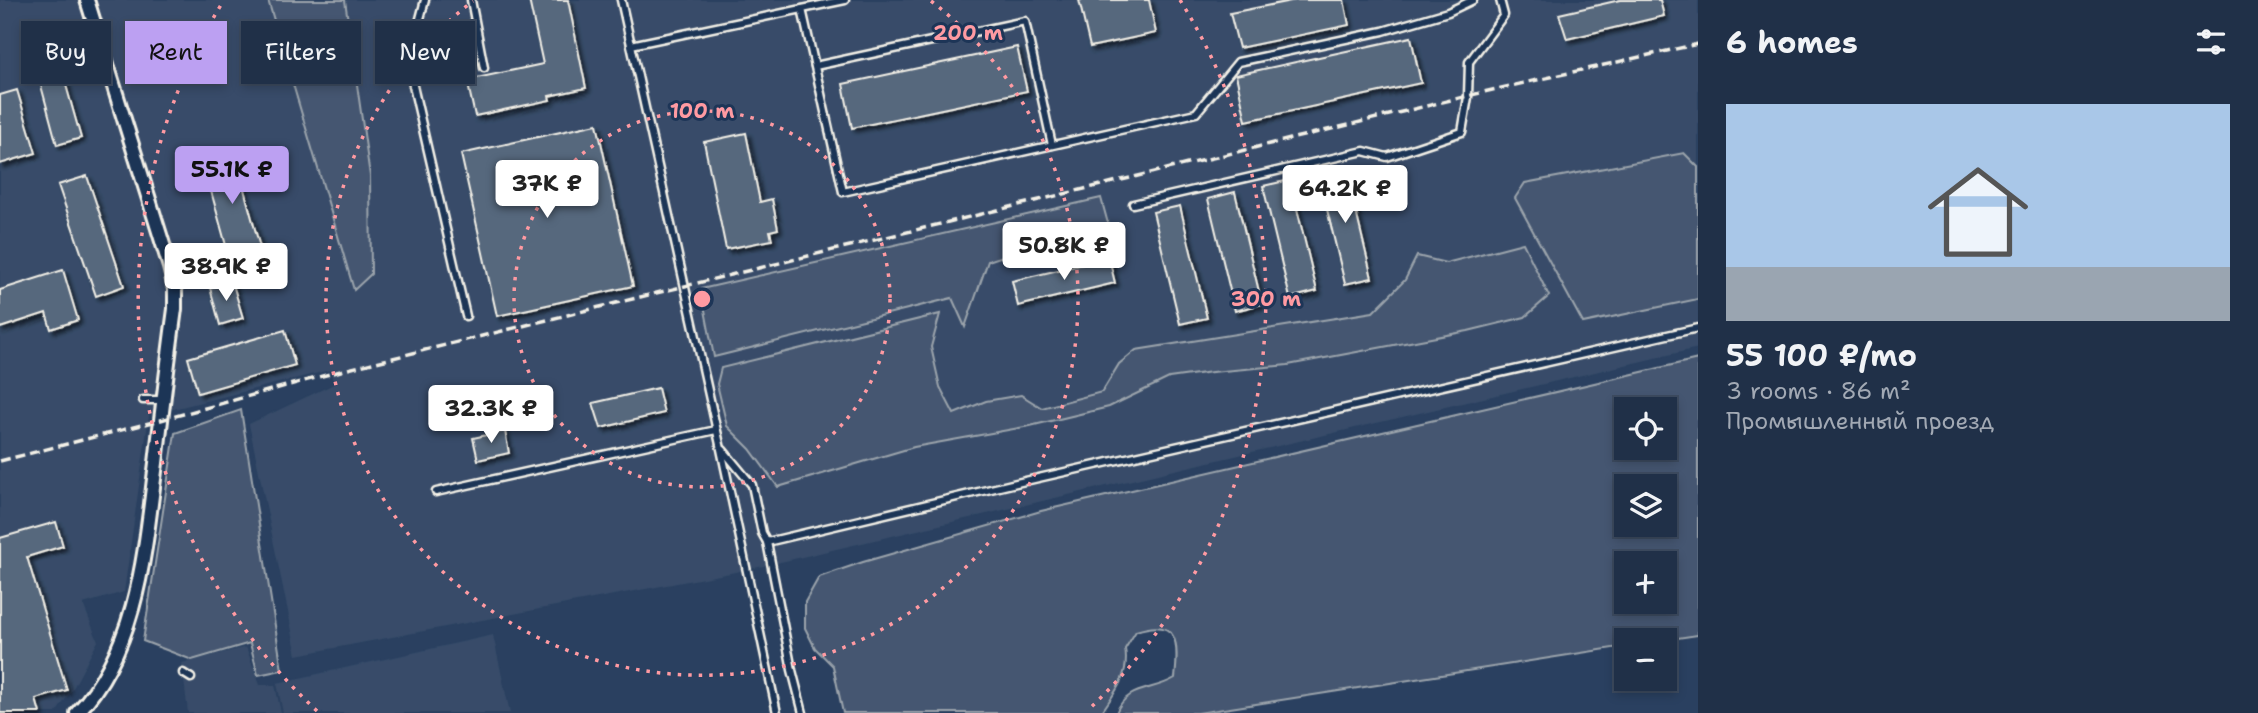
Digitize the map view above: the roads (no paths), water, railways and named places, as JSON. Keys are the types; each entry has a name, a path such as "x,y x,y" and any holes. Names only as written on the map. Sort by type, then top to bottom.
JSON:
{"street":[{"path":"77,713 93,695 117,650 143,568 175,309 176,273 87,0"}],"lane":[{"path":"425,0 408,64 466,316"},
{"path":"471,0 484,68"},
{"path":"621,0 777,713"},
{"path":"631,45 845,0"},
{"path":"802,9 843,192 1196,113 1238,62 1383,31 1448,12 1473,0"},
{"path":"1133,204 1364,151 1387,157 1462,132 1468,97 1469,62 1504,15 1500,0"},
{"path":"815,66 1025,21 1052,145"},
{"path":"767,542 1698,328"},
{"path":"144,400 163,400"},
{"path":"436,492 716,430"},
{"path":"721,449 752,485 762,533 767,542 803,713"},
{"path":"183,673 191,678"}],"railway":[{"path":"0,461 348,369 685,286 1488,91 1698,44"}]}
